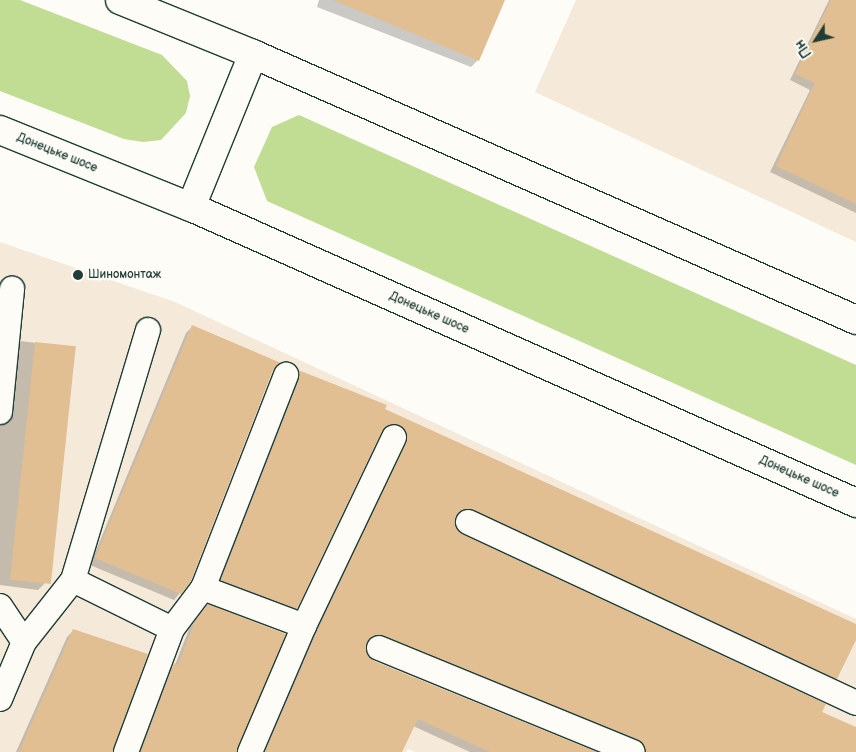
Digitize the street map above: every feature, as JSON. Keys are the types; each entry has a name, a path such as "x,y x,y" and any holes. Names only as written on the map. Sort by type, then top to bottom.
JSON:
{"highway":[{"path":"120,0 253,54 856,320"},
{"path":"191,207 253,54"},
{"name":"Донецьке шосе","path":"0,130 191,207 856,502"}],"lane":[{"path":"0,412 12,289"},
{"path":"0,699 24,642 73,580 148,330"},
{"path":"126,752 172,629 203,588 286,375"},
{"path":"250,752 304,626 394,437"},
{"path":"468,522 856,702"},
{"path":"73,580 172,629"},
{"path":"203,588 304,626"},
{"path":"0,606 24,642"},
{"path":"379,648 633,752"}],"shaded area":[{"path":"576,0 856,0 856,242 535,92"},
{"path":"0,242 175,302 856,619 856,752 415,752 408,749 406,752 0,752"}],"green space":[{"path":"0,0 20,0 162,55 187,81 190,96 186,113 161,140 143,142 124,139 0,91"},
{"path":"299,115 856,365 856,465 267,201 254,167 272,127"}],"building":[{"path":"333,0 505,0 479,61"},
{"path":"831,0 856,0 856,204 776,166 815,83 795,74"},
{"path":"192,325 281,363 273,370 191,581 181,594 95,558"},
{"path":"35,342 76,346 51,584 10,580"},
{"path":"298,370 387,405 385,409 856,624 856,640 837,679 474,510 461,511 455,517 457,529 462,534 826,704 822,712 856,727 856,752 646,752 638,739 378,634 366,643 368,656 374,661 597,752 490,752 418,719 402,752 265,752 317,632 408,436 399,424 387,425 382,431 297,609 221,580 299,380"},
{"path":"208,604 286,634 237,752 141,752 174,663 178,665 195,621"},
{"path":"73,629 148,654 113,752 19,752"}],"place":[{"name":"Шиномонтаж","path":"78,275"}]}
